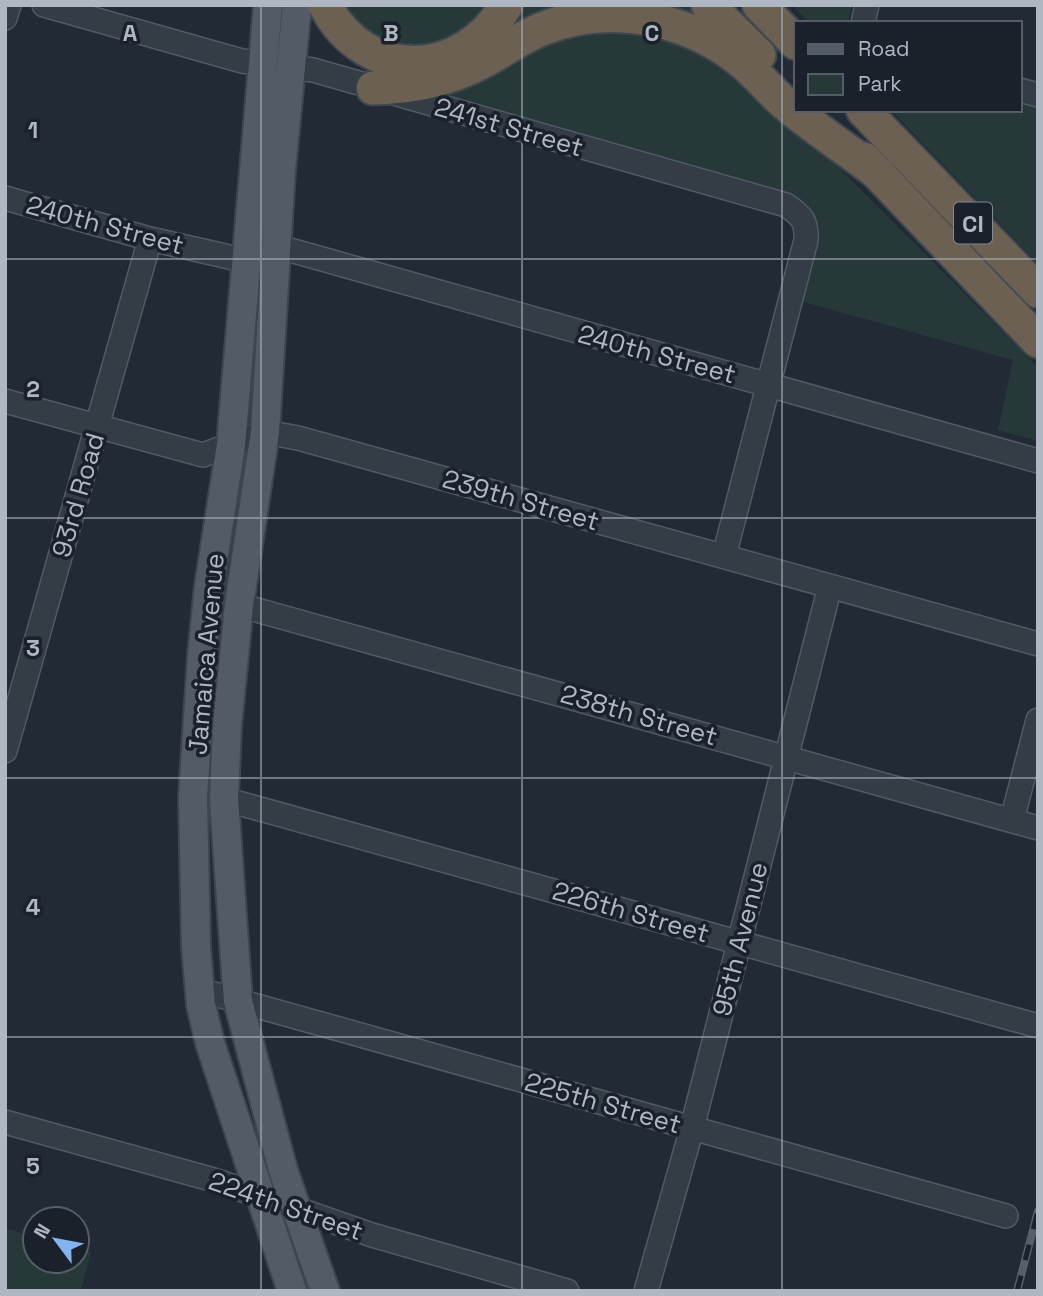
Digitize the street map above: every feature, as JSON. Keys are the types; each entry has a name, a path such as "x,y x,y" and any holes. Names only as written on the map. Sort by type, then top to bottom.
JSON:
{"highway":[{"path":"325,5 341,31 361,48 386,58 414,62 442,59 470,46 491,27 506,5"},
{"path":"708,5 794,90"},
{"path":"759,5 794,41"},
{"path":"783,5 795,21"},
{"path":"373,88 415,86 452,76 556,24 595,16 651,19 689,30 724,49 756,74 794,111"},
{"path":"795,112 878,173"},
{"name":"CI","path":"817,112 1038,341"},
{"name":"CI","path":"865,112 1038,291"}],"main road":[{"name":"Jamaica Avenue","path":"268,5 231,445 209,586 194,784 195,947 210,1043 292,1291"},
{"name":"Jamaica Avenue","path":"297,5 276,246 265,432 239,605 227,726 224,799 238,1001 298,1211 325,1291"}],"street":[{"path":"5,18 9,5"},
{"name":"241st Street","path":"44,5 234,59 313,70 786,205 803,216 806,240 724,556"},
{"name":"240th Street","path":"5,198 150,239 247,261"},
{"name":"93rd Road","path":"5,751 150,239"},
{"name":"240th Street","path":"276,246 1038,461"},
{"path":"5,401 203,455 265,432"},
{"name":"239th Street","path":"265,432 298,438 1038,644"},
{"name":"95th Avenue","path":"646,1291 692,1128 830,586"},
{"name":"238th Street","path":"239,605 1038,828"},
{"path":"1012,820 1038,720"},
{"name":"226th Street","path":"224,799 1038,1026"},
{"name":"225th Street","path":"200,990 1006,1216"},
{"name":"224th Street","path":"5,1122 259,1195 298,1211 567,1291"}],"green space":[{"path":"338,5 493,5 476,31 422,54 370,41"},
{"path":"515,5 690,5 732,46 658,11 472,56"},
{"path":"793,5 852,5 848,21 807,21"},
{"path":"598,24 671,30 730,59 1038,367 1038,441 998,430 1013,360 800,301 819,227 812,210 800,200 434,93 533,45"},
{"path":"1022,103 1038,107 1038,264 893,112 1022,112"},
{"path":"5,1228 21,1233 21,1275 85,1275 81,1291 5,1291"}],"railway":[{"path":"1017,1291 1038,1211"}]}
